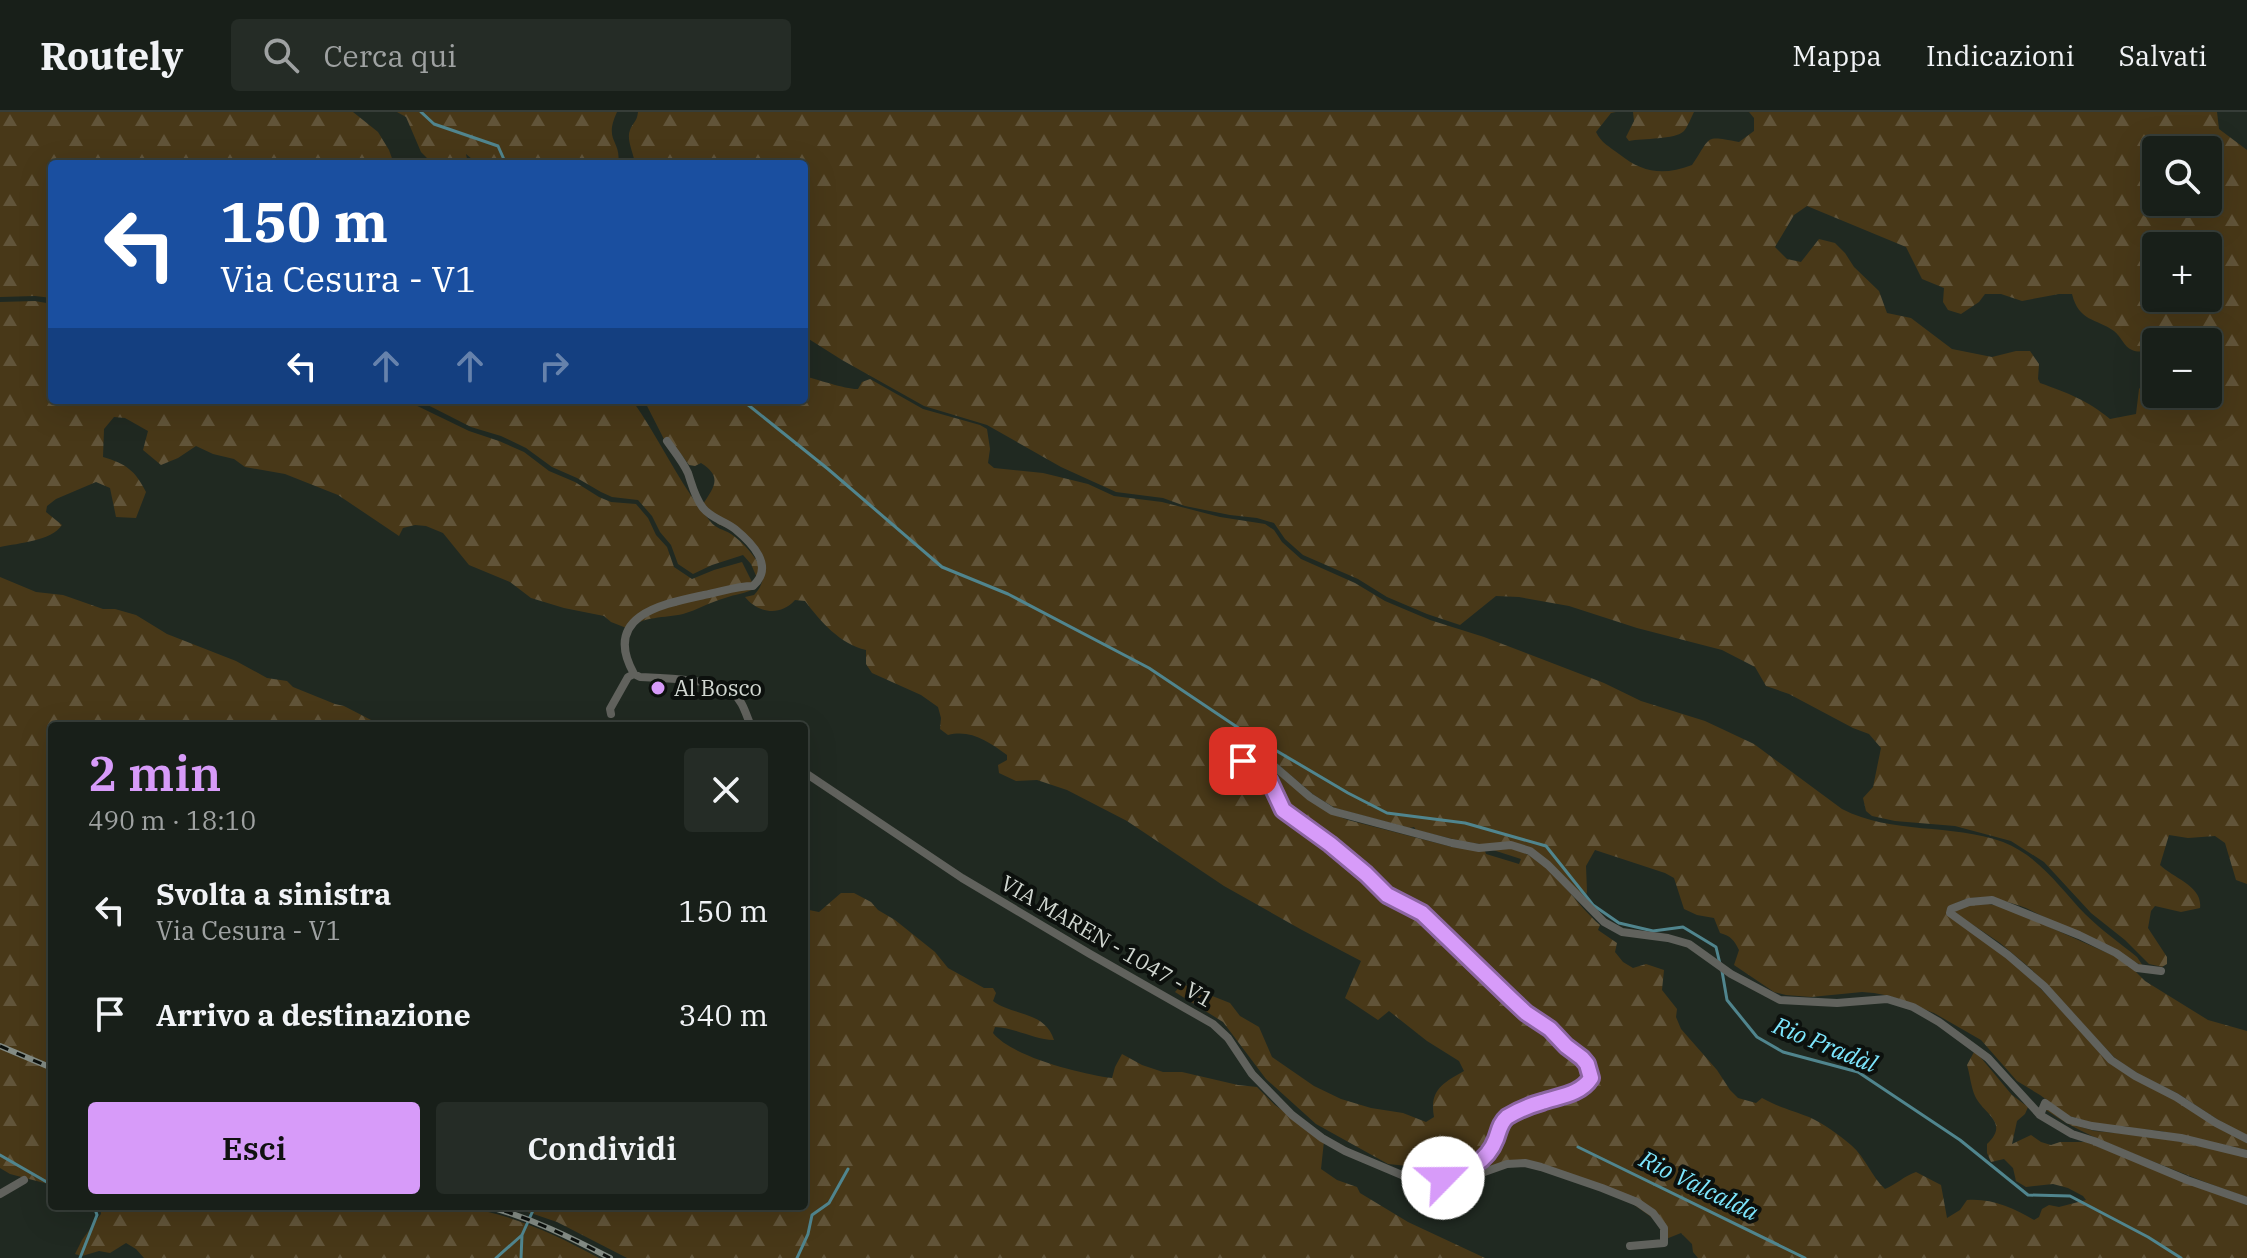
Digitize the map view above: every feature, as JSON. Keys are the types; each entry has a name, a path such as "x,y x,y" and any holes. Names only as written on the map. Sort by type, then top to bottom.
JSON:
{"street":[{"path":"667,441 687,471 691,487 703,508 714,519 734,528 757,552 762,563 762,578 753,586 740,586 666,604 641,615 629,629 625,646 630,666 634,674 640,677 703,683 732,692 741,701 749,722"},
{"path":"611,714 610,709 628,677 634,674"},
{"path":"1630,1246 1664,1243 1664,1228 1653,1213 1621,1195 1525,1163 1507,1164 1456,1182 1452,1176 1484,1158 1507,1117 1582,1088 1591,1078 1587,1064 1550,1029 1526,1013 1422,913 1387,895 1340,853 1283,810 1269,780 1244,765 1245,756 1251,754 1267,760 1310,797 1332,811 1452,843 1479,848 1511,845 1530,851 1604,922 1622,932 1689,944 1759,990 1780,1000 1837,1003 1887,999 1913,1007 1988,1058 2040,1115 2072,1134 2247,1201"},
{"name":"VIA MAREN - 1047 - V1","path":"808,775 962,878 1213,1024 1228,1038 1252,1074 1292,1115 1322,1138 1416,1181 1452,1176"},
{"path":"2161,971 2137,968 2116,953 2079,935 1992,900 1969,902 1951,909 1950,913 2008,955 2044,986 2111,1060 2247,1139"},
{"path":"2040,1115 2045,1103 2069,1120 2092,1126 2181,1138 2247,1154"},
{"path":"0,1194 24,1180"}],"green space":[{"path":"0,112 353,112 378,132 389,150 393,160 48,160 48,298 0,297"},
{"path":"397,112 617,112 612,135 618,160 473,160 466,154 467,160 429,160 421,152 406,117"},
{"path":"638,112 1616,112 1611,113 1596,132 1600,139 1645,169 1672,171 1692,165 1710,140 1739,142 1754,131 1754,118 1749,112 2217,112 2219,129 2247,150 2247,884 2236,880 2225,843 2215,836 2188,838 2169,835 2160,865 2192,888 2200,900 2200,908 2181,912 2155,906 2148,928 2167,957 2167,964 2162,967 2149,964 2091,913 2044,862 2011,841 1955,826 1872,816 1866,811 1863,798 1873,787 1881,748 1869,734 1789,694 1766,686 1755,667 1722,650 1569,606 1519,597 1496,596 1460,625 1387,597 1358,579 1303,555 1285,539 1274,523 1185,506 1163,498 1116,492 1061,467 987,425 924,406 808,339 808,160 634,160 629,134","holes":["1807,206 1906,247 1922,279 1944,288 1943,302 1948,310 1961,314 1985,294 2001,294 2022,301 2072,294 2084,315 2114,331 2127,346 2139,351 2142,351 2142,328 2222,328 2222,408 2142,408 2142,385 2136,414 2110,419 2077,398 2040,383 2039,364 2030,351 1992,357 1952,349 1911,318 1887,313 1879,291 1835,243 1819,239 1801,262 1787,259 1775,247 1794,215"]},
{"path":"1633,112 1694,112 1680,134 1629,141 1626,137 1634,121"},
{"path":"0,302 48,303 48,404 413,404 469,431 524,452 549,471 599,497 611,502 636,504 667,547 674,567 692,579 742,562 755,588 683,614 640,622 629,629 604,616 531,598 510,582 469,565 443,533 415,525 403,528 399,536 338,495 285,474 245,467 234,459 196,446 161,465 143,450 148,431 125,418 114,417 104,429 103,457 129,469 142,484 146,492 136,518 116,517 110,488 96,482 47,506 46,512 62,525 50,535 0,547"},
{"path":"808,377 853,389 858,389 862,382 870,379 923,409 987,429 990,449 988,463 994,468 1043,473 1088,484 1114,496 1162,502 1220,517 1265,524 1301,559 1355,583 1385,601 1604,683 1641,701 1705,721 1754,744 1842,809 1881,822 1963,832 2003,842 2038,864 2085,914 2137,957 2143,966 2026,908 2007,902 1977,897 1950,907 2039,987 2094,1045 2247,1143 2247,1150 2161,1131 2100,1125 2069,1116 2017,1081 1981,1040 1934,1013 1890,996 1862,992 1811,997 1774,992 1734,965 1739,950 1734,941 1720,933 1714,918 1684,909 1674,878 1665,873 1595,850 1586,866 1587,892 1584,900 1536,851 1465,842 1335,808 1314,795 1269,757 1236,745 1218,733 1214,737 1233,753 1241,768 1262,779 1284,817 1327,846 1384,897 1418,918 1441,942 1581,1060 1585,1081 1574,1089 1507,1115 1488,1150 1474,1164 1449,1173 1428,1162 1408,1166 1388,1164 1316,1124 1266,1079 1223,1022 1175,992 1182,984 1230,1003 1240,1016 1259,1027 1272,1057 1314,1086 1341,1099 1403,1113 1426,1122 1434,1117 1434,1100 1439,1088 1464,1071 1459,1061 1389,1011 1378,1020 1345,998 1361,961 1224,886 1127,821 1067,790 1037,780 1016,781 999,773 998,765 1007,760 1007,755 979,738 964,734 948,735 940,729 938,707 921,695 872,673 866,664 866,650 839,637 805,601 795,600 776,611 756,607 745,597 754,595 763,577 758,558 738,535 718,524 703,504 713,487 712,473 701,463 689,465 681,454 669,449 646,404 808,404"},
{"path":"426,404 635,404 712,524 744,544 754,557 760,566 757,578 743,555 693,574 678,564 671,545 638,500 612,497 552,467 526,448 471,427"},
{"path":"0,577 36,592 63,595 103,609 136,615 167,634 236,661 267,678 287,681 293,687 376,722 48,722 48,1184 10,1174 0,1168"},
{"path":"1249,758 1266,763 1332,814 1348,820 1452,847 1485,851 1486,854 1519,864 1521,859 1493,850 1512,849 1537,860 1600,925 1598,930 1617,943 1615,952 1623,962 1633,968 1646,964 1664,970 1662,990 1677,1009 1676,1017 1681,1029 1738,1098 1756,1103 1762,1098 1825,1126 1856,1150 1885,1189 1916,1172 1941,1185 1947,1218 1960,1210 1967,1200 2002,1205 2034,1220 2049,1205 2059,1207 2086,1200 2068,1188 2053,1184 2026,1187 2016,1181 2013,1168 2004,1159 1991,1162 1987,1144 1996,1130 1996,1124 1972,1089 1967,1065 1974,1052 2012,1095 2028,1107 2017,1121 2012,1144 2031,1135 2051,1145 2086,1142 2247,1205 2247,1258 1698,1258 1692,1244 1681,1233 1666,1239 1654,1219 1630,1202 1528,1163 1462,1177 1489,1159 1508,1122 1534,1109 1588,1090 1593,1084 1594,1075 1591,1063 1480,966 1425,910 1388,891 1331,841 1286,808 1271,777 1246,763"},
{"path":"841,893 854,893 871,902 935,952 948,968 984,988 993,988 996,993 993,1001 1043,1024 1054,1040 995,1027 993,1033 1002,1042 1031,1057 1083,1073 1112,1078 1122,1054 1163,1072 1182,1072 1257,1087 1275,1105 1324,1141 1321,1169 1337,1180 1357,1187 1360,1193 1408,1222 1485,1258 627,1258 557,1222 522,1210 808,1210 808,910 819,912"},
{"path":"1988,904 2005,907 2114,956 2129,965 2145,981 2208,1020 2247,1031 2247,1136 2114,1057 2030,968 1954,912 1964,906"},
{"path":"2046,1110 2052,1110 2094,1131 2160,1137 2247,1157 2247,1197 2105,1142"},
{"path":"100,1210 480,1210 530,1225 599,1258 144,1258 126,1243 110,1253 75,1254 101,1214"}],"waterway":[{"path":"421,112 434,124 498,146 504,160"},
{"path":"747,404 942,567 1008,594 1149,668 1243,731 1387,813 1465,823 1546,846 1593,905 1619,923 1653,931 1683,927 1716,947 1720,964"},
{"name":"Rio Pradàl","path":"1722,971 1727,1000 1757,1037 1783,1052 1858,1072 1960,1140 2028,1195 2070,1196 2181,1258"},
{"name":"Rio Valcalda","path":"1578,1147 1805,1258"},
{"path":"0,1155 48,1183"},
{"path":"797,1258 808,1234 812,1215 829,1203 848,1169"},
{"path":"80,1258 97,1215 95,1210"},
{"path":"496,1258 522,1235 533,1210"},
{"path":"521,1258 522,1235"}],"railway":[{"path":"0,1046 48,1066"},
{"path":"500,1210 550,1229 610,1258"}],"place":[{"name":"Al Bosco","path":"658,688"}],"route":[{"path":"1243,761 1249,769 1269,780 1283,810 1330,844 1387,895 1422,913 1526,1013 1550,1029 1582,1058 1591,1072 1588,1083 1575,1092 1540,1102 1507,1117 1484,1158 1469,1169 1443,1178"}]}
